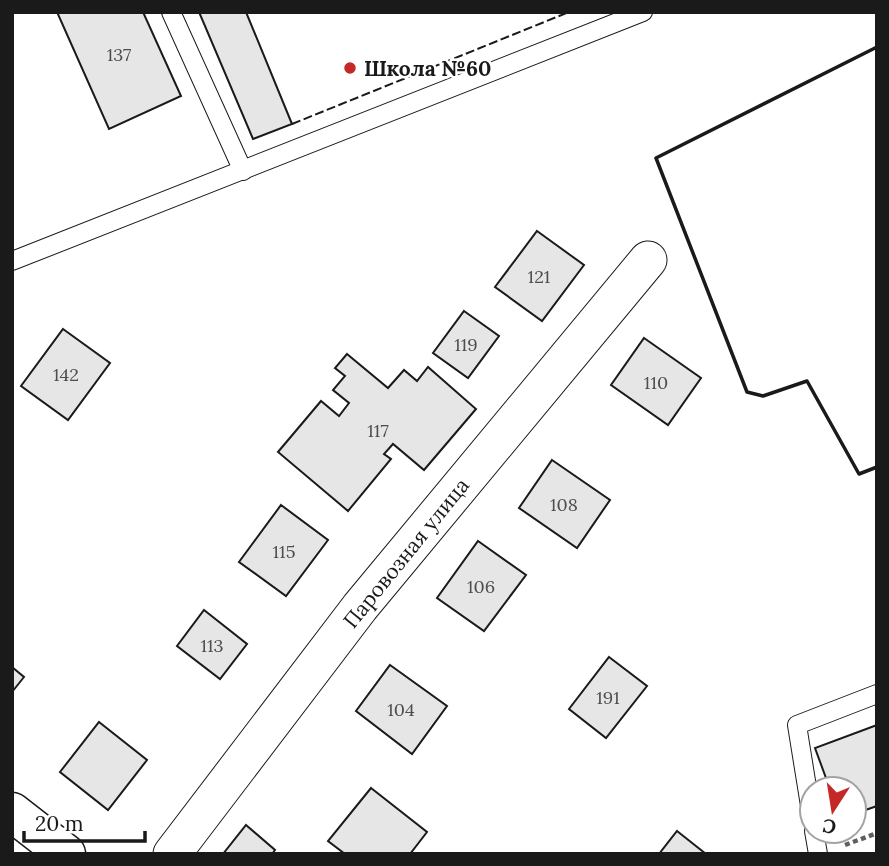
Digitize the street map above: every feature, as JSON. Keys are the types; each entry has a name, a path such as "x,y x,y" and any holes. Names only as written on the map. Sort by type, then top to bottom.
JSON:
{"street":[{"name":"Паровозная улица","path":"172,854 360,607 648,260"},
{"path":"12,813 66,854"}],"lane":[{"path":"170,12 243,171"},
{"path":"12,261 643,12"},
{"path":"805,775 797,724 877,694"}],"path":[{"path":"826,852 877,834"}],"building":[{"path":"57,12 143,12 181,96 109,129"},
{"path":"199,12 246,12 292,124 253,139"},
{"path":"537,231 584,265 542,321 495,287"},
{"path":"464,311 499,336 468,378 433,353"},
{"path":"63,329 110,363 68,420 21,386"},
{"path":"644,338 701,378 668,425 611,385"},
{"path":"347,354 388,388 404,370 417,381 428,367 476,409 424,470 393,444 384,454 391,459 348,511 278,452 321,401 339,416 349,403 333,390 345,376 335,368"},
{"path":"552,460 610,500 577,548 519,508"},
{"path":"281,505 328,540 286,596 239,562"},
{"path":"478,541 526,575 484,631 437,598"},
{"path":"204,610 247,644 220,679 177,646"},
{"path":"609,657 647,686 606,738 569,709"},
{"path":"390,665 447,706 412,754 356,711"},
{"path":"12,667 24,677 12,692"},
{"path":"99,722 147,760 108,810 60,772"},
{"path":"877,725 877,806 868,809 868,775 825,775 815,748"},
{"path":"371,788 427,832 410,854 345,854 328,841"},
{"path":"246,825 275,850 272,854 223,854"},
{"path":"677,831 706,854 659,854"}],"fence":[{"path":"292,124 569,12"}],"wall":[{"path":"877,47 656,158 747,392 763,396 807,381 859,474 877,467"}],"place":[{"name":"Школа №60","path":"350,68"}]}
